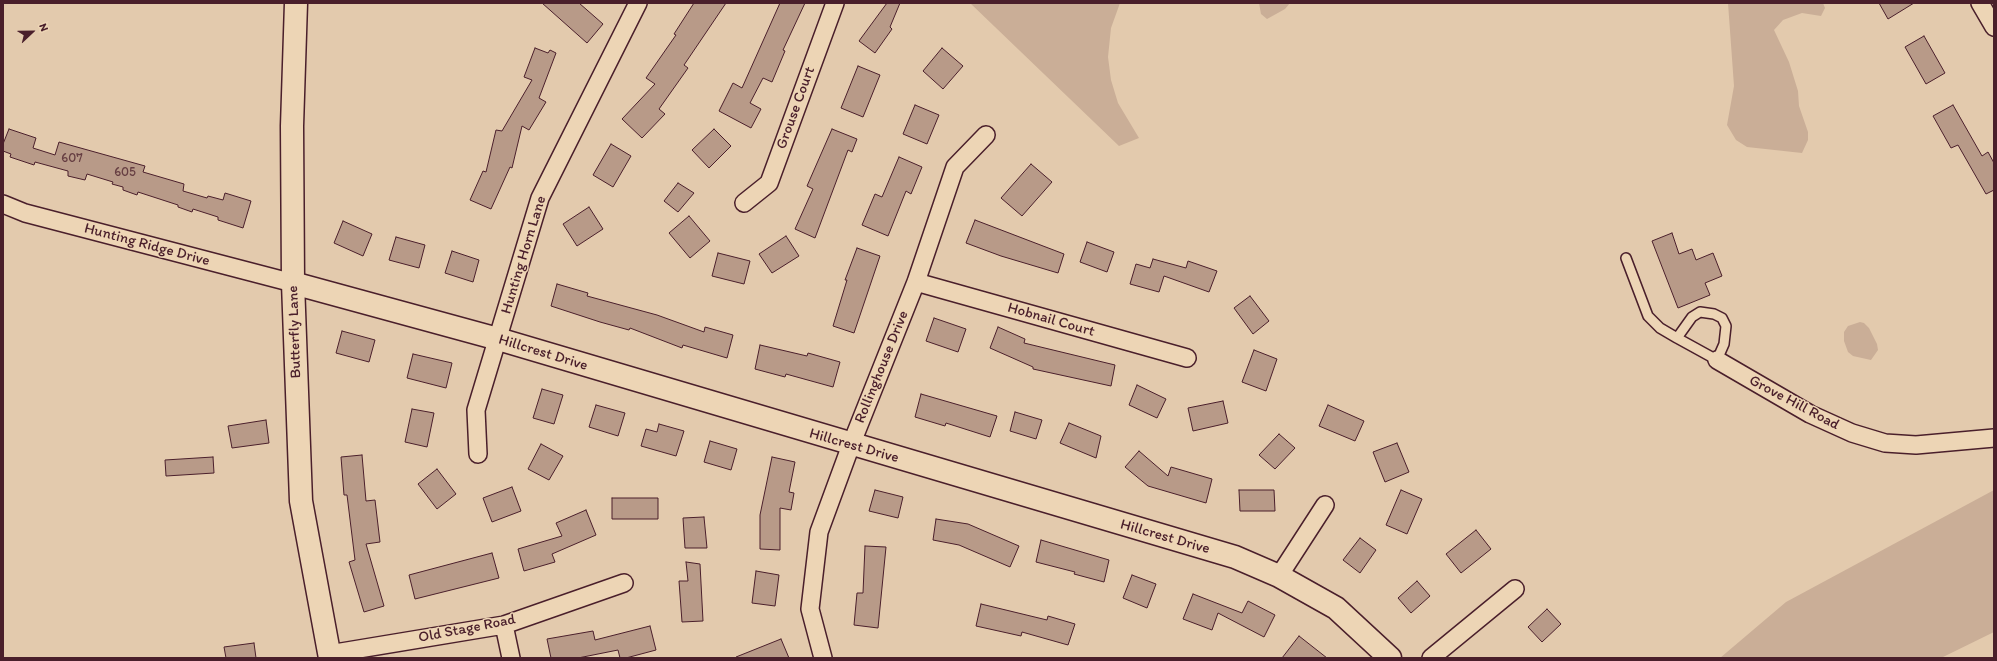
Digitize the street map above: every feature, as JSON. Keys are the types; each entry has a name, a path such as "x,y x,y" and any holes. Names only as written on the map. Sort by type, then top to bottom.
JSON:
{"street":[{"name":"Butterfly Lane","path":"296,3 292,126 293,283 301,501 329,656"},
{"name":"Hunting Horn Lane","path":"478,454 476,410 540,198 638,3"},
{"name":"Grouse Court","path":"744,203 768,183 835,3"},
{"path":"1980,3 1994,27"},
{"name":"Rollinghouse Drive","path":"823,658 810,609 819,532 851,445 916,282 955,167 986,135"},
{"name":"Hunting Ridge Drive","path":"3,204 25,213 293,283"},
{"name":"Hobnail Court","path":"916,282 1186,358"},
{"name":"Hillcrest Drive","path":"293,283 498,340 1235,557 1279,576 1336,608 1390,658"},
{"name":"Grove Hill Road","path":"1717,360 1810,414 1852,433 1878,441 1916,444 1994,438"},
{"path":"1279,576 1325,505"},
{"name":"Old Stage Road","path":"329,656 504,625 624,583"},
{"path":"1431,658 1515,589"},
{"path":"504,625 512,658"}],"lane":[{"path":"1626,258 1648,316 1660,328 1677,338 1717,360 1726,336 1726,326 1722,318 1708,312 1700,312 1692,316 1677,338"}],"shaded area":[{"path":"970,3 1120,3 1111,28 1108,57 1111,80 1118,103 1139,138 1119,146"},
{"path":"1259,3 1290,3 1285,9 1267,19 1261,14"},
{"path":"1728,3 1823,3 1825,8 1821,16 1802,13 1783,20 1774,30 1789,62 1798,91 1799,106 1808,132 1808,140 1802,153 1747,147 1736,140 1727,125 1734,86"},
{"path":"1860,322 1864,323 1869,328 1877,344 1878,350 1871,360 1853,356 1848,352 1844,341 1844,332 1848,326"},
{"path":"1994,490 1994,632 1941,658 1720,658 1786,602"}],"building":[{"path":"542,3 579,3 603,24 587,43"},
{"path":"694,3 726,3 684,65 688,68 659,109 665,114 642,138 622,119 655,84 646,78 676,35 674,34"},
{"path":"780,3 805,3 783,50 785,51 772,82 763,78 750,103 761,109 751,128 719,111 733,83 742,88"},
{"path":"887,3 900,3 890,27 892,29 875,53 859,41"},
{"path":"1879,3 1914,3 1888,19"},
{"path":"1924,36 1945,73 1926,84 1905,47"},
{"path":"535,48 548,53 550,50 556,53 539,98 546,102 529,130 522,126 512,168 510,167 491,209 470,200 483,171 486,172 496,130 502,131 532,80 524,77"},
{"path":"942,48 963,66 943,89 923,71"},
{"path":"858,66 880,75 863,117 841,108"},
{"path":"915,105 939,115 927,144 903,134"},
{"path":"1953,105 1982,156 1988,152 1994,163 1994,190 1986,194 1958,145 1951,148 1933,116"},
{"path":"9,129 36,138 33,148 55,155 59,142 145,166 143,172 184,184 183,191 207,198 208,196 223,200 225,193 251,201 243,228 218,220 218,217 193,209 192,212 178,207 178,205 138,192 137,195 123,190 123,187 112,184 113,182 87,174 85,180 68,176 68,171 35,162 34,165 10,157 11,154 3,151 3,144"},
{"path":"714,129 731,146 709,168 692,150"},
{"path":"832,129 857,139 852,152 848,150 815,238 795,229 813,189 807,186"},
{"path":"611,144 631,156 613,187 593,175"},
{"path":"899,157 922,167 911,194 906,191 888,236 862,225 875,194 882,197"},
{"path":"1031,164 1052,182 1022,216 1001,198"},
{"path":"678,183 694,193 678,212 664,201"},
{"path":"589,207 603,229 577,246 563,224"},
{"path":"689,216 710,241 690,258 669,233"},
{"path":"975,220 1064,254 1058,273 1001,256 966,243"},
{"path":"343,221 372,234 363,256 334,243"},
{"path":"1672,233 1679,254 1692,249 1696,260 1713,253 1722,276 1705,283 1710,295 1678,308 1652,241"},
{"path":"786,236 799,256 772,273 759,254"},
{"path":"396,237 425,245 419,268 389,260"},
{"path":"1087,242 1114,252 1107,272 1080,262"},
{"path":"857,248 880,256 854,333 833,326 847,280 845,280"},
{"path":"452,251 479,260 473,282 445,273"},
{"path":"718,253 750,261 744,284 712,276"},
{"path":"1153,259 1186,268 1188,261 1217,271 1209,292 1164,276 1159,292 1130,284 1136,264 1150,268"},
{"path":"557,284 588,293 587,296 657,315 704,332 705,327 733,335 727,358 683,345 682,348 630,328 629,330 600,322 551,306"},
{"path":"1250,296 1269,321 1253,334 1234,308"},
{"path":"934,318 966,329 958,352 926,341"},
{"path":"998,327 1025,339 1024,343 1115,365 1111,386 1033,369 1033,367 990,348"},
{"path":"342,331 375,340 369,362 336,353"},
{"path":"760,345 807,356 808,353 840,362 833,387 786,374 785,377 755,369"},
{"path":"1254,350 1277,359 1266,391 1242,382"},
{"path":"413,354 452,363 446,388 407,378"},
{"path":"1137,385 1166,399 1157,418 1129,405"},
{"path":"542,389 563,395 554,424 533,418"},
{"path":"921,394 997,416 990,437 946,423 945,426 915,417"},
{"path":"1223,401 1228,423 1193,431 1188,408"},
{"path":"596,405 625,413 618,436 589,427"},
{"path":"1328,405 1364,421 1355,441 1319,426"},
{"path":"412,409 434,413 427,447 405,442"},
{"path":"1015,412 1042,420 1036,439 1010,431"},
{"path":"266,420 269,443 232,448 228,426"},
{"path":"1069,423 1101,436 1096,458 1060,443"},
{"path":"659,424 684,431 676,456 641,446 646,429 657,432"},
{"path":"1279,434 1295,448 1275,469 1259,455"},
{"path":"710,441 737,449 731,470 704,462"},
{"path":"1397,443 1409,472 1385,482 1373,452"},
{"path":"541,444 563,456 549,480 528,469"},
{"path":"1139,451 1168,476 1171,467 1212,479 1206,503 1148,486 1125,467"},
{"path":"362,455 366,501 375,500 380,542 366,544 384,606 364,612 349,562 355,560 347,495 344,495 341,457"},
{"path":"213,457 214,473 166,476 165,460"},
{"path":"772,457 795,462 789,492 794,493 791,510 780,508 780,550 760,549 760,515"},
{"path":"437,469 456,494 437,509 418,484"},
{"path":"512,487 521,511 492,522 483,498"},
{"path":"875,490 903,497 898,518 869,511"},
{"path":"1239,490 1274,490 1275,511 1240,511"},
{"path":"1401,490 1422,499 1407,534 1386,525"},
{"path":"612,498 658,498 658,519 612,519"},
{"path":"586,510 596,535 552,554 555,562 524,571 518,549 562,536 556,523"},
{"path":"704,517 707,548 685,548 683,518"},
{"path":"936,519 968,524 1019,546 1010,567 959,545 933,540"},
{"path":"1476,530 1491,549 1461,573 1446,554"},
{"path":"1360,538 1376,550 1360,573 1343,560"},
{"path":"1041,540 1109,560 1104,582 1074,574 1075,572 1036,562"},
{"path":"865,546 886,547 878,628 854,625 857,593 863,593"},
{"path":"492,553 499,578 415,599 409,575"},
{"path":"686,562 700,564 703,621 682,622 679,581 688,581"},
{"path":"756,571 779,575 775,606 752,603"},
{"path":"1132,575 1156,584 1147,608 1123,598"},
{"path":"1417,581 1430,596 1411,613 1398,598"},
{"path":"1193,594 1242,613 1248,601 1275,615 1264,637 1218,613 1212,630 1183,619"},
{"path":"981,604 1047,620 1048,616 1075,624 1068,645 1022,632 1021,636 976,626"},
{"path":"1547,609 1561,624 1542,642 1528,627"},
{"path":"650,626 656,650 626,658 620,658 618,650 578,658 551,658 547,639 593,631 595,640"},
{"path":"1299,636 1327,658 1282,658"},
{"path":"781,639 789,658 736,658 736,657"},
{"path":"254,643 256,658 226,658 224,647"}]}
